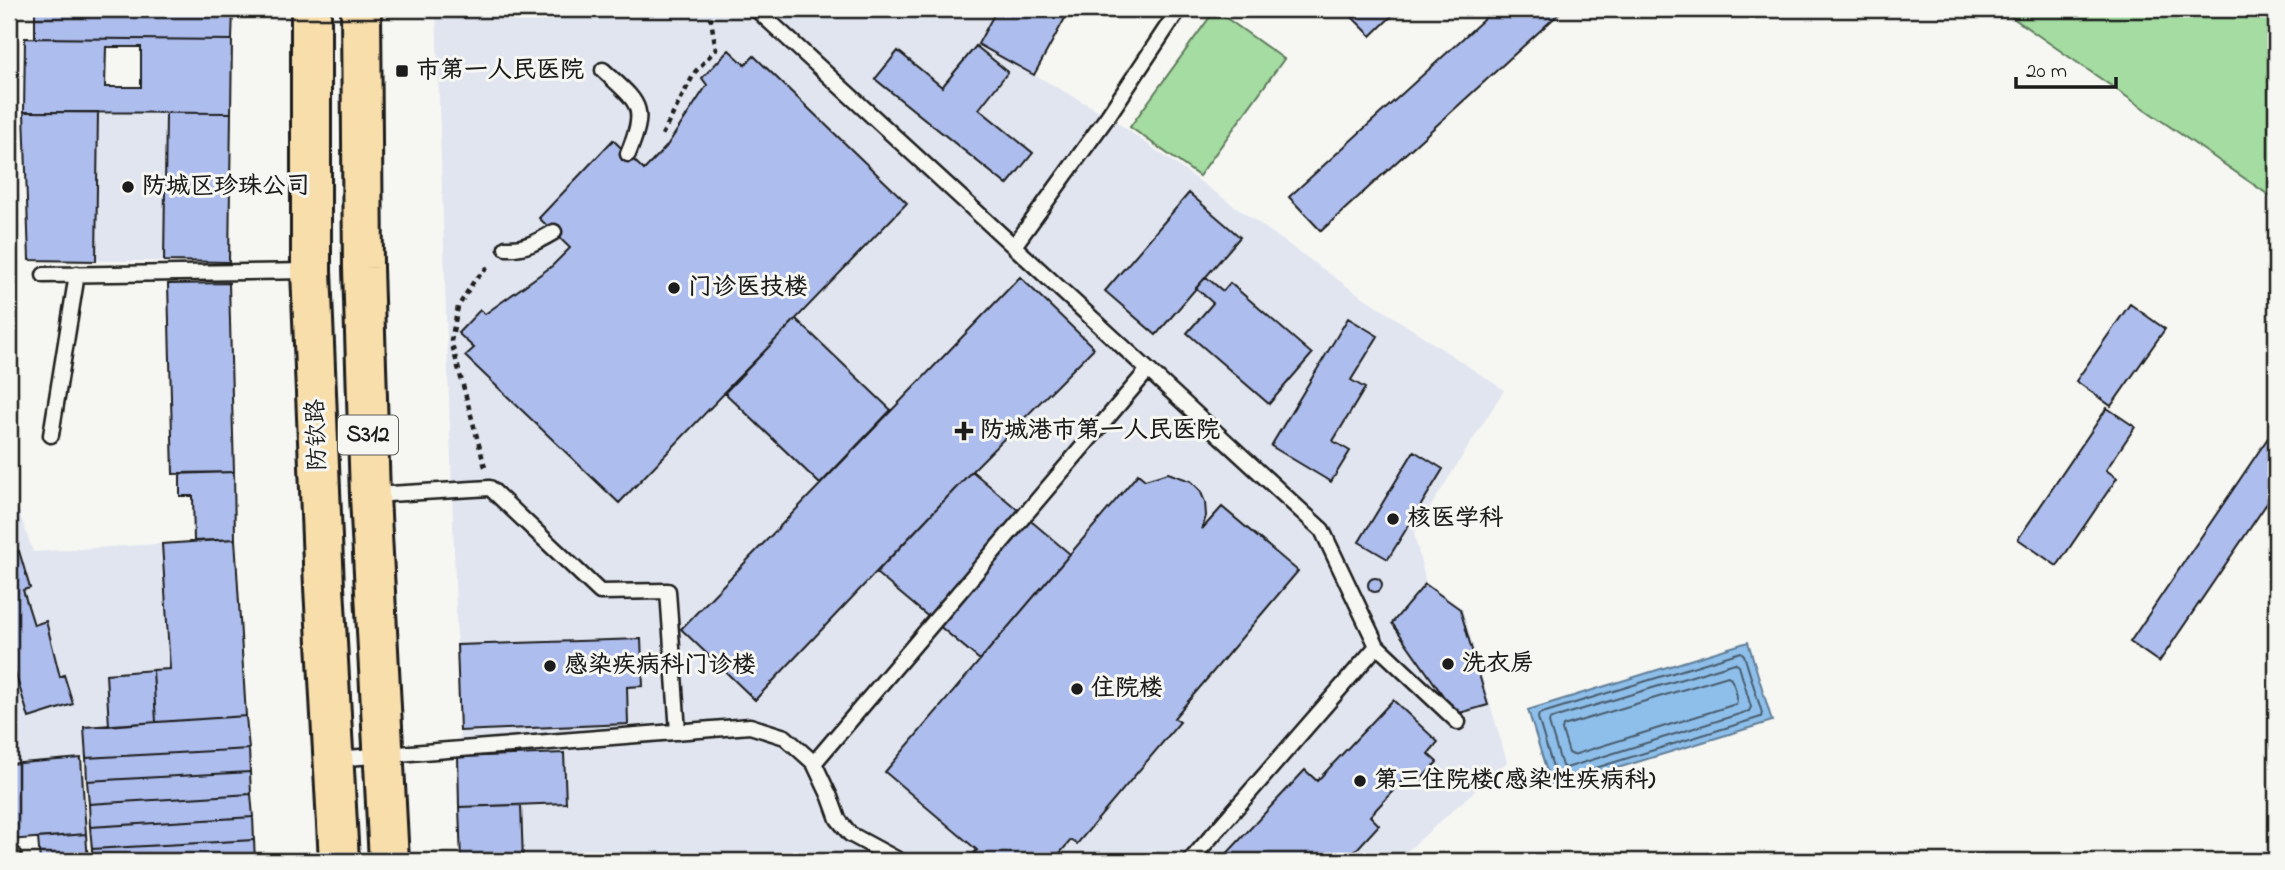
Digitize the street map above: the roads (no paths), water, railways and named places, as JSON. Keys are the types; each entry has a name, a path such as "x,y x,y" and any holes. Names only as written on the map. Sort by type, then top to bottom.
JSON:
{"main road":[{"name":"防钦路","path":"311,9 311,271 339,861"},
{"name":"防钦路","path":"362,9 363,268 370,496 389,861"}],"lane":[{"path":"756,9 1322,530 1377,646 1458,722"},
{"path":"1014,246 1108,116 1180,9"},
{"path":"603,70 632,98 638,111 640,125 628,154"},
{"path":"506,248 535,244 554,232"},
{"path":"44,275 311,271"},
{"path":"51,436 77,274"},
{"path":"814,763 1148,370"},
{"path":"370,496 490,488 600,592 668,591 678,732"},
{"path":"1190,861 1377,646"},
{"path":"333,759 750,726 785,737 814,763 838,819 850,834 900,861"}],"water":[{"path":"1748,642 1772,721 1552,788 1528,710"}],"place":[{"name":"市第一人民医院","path":"402,71"},
{"name":"防城区珍珠公司","path":"128,187"},
{"name":"门诊医技楼","path":"674,288"},
{"name":"防城港市第一人民医院","path":"964,431"},
{"name":"核医学科","path":"1393,519"},
{"name":"洗衣房","path":"1448,664"},
{"name":"感染疾病科门诊楼","path":"550,666"},
{"name":"住院楼","path":"1077,689"},
{"name":"第三住院楼(感染性疾病科)","path":"1360,781"}]}
